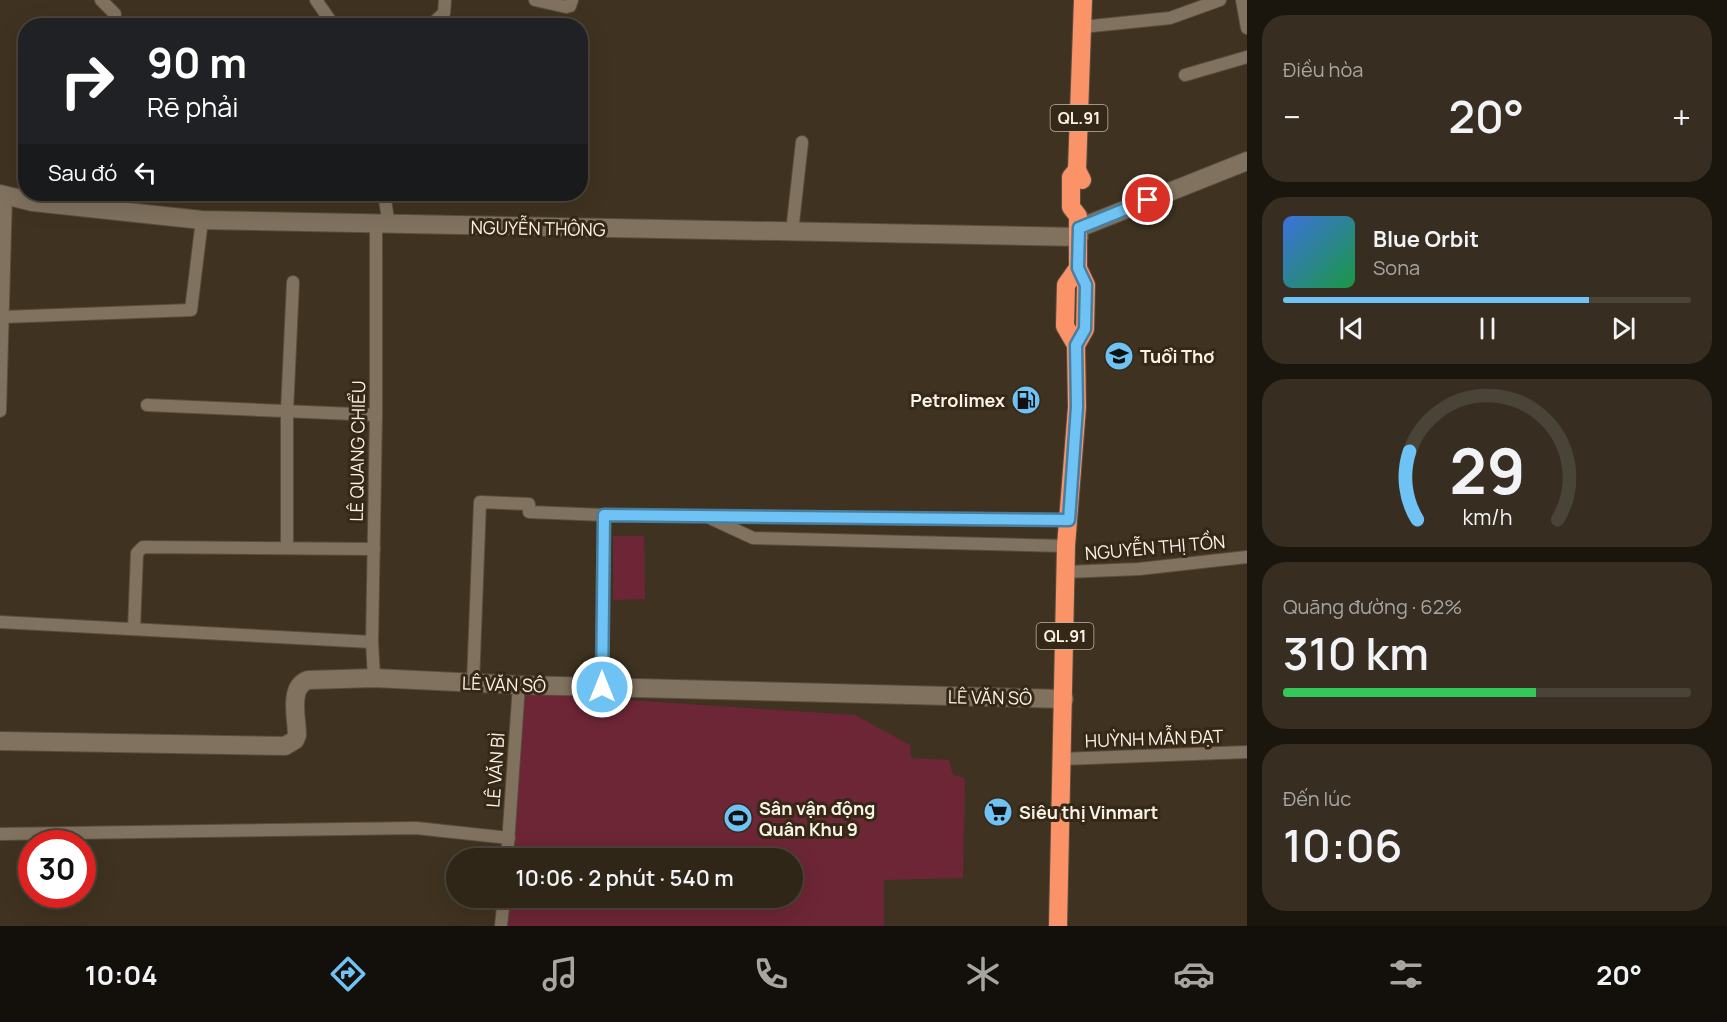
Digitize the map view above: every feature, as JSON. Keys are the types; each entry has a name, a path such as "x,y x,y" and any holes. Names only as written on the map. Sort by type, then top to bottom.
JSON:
{"highway":[{"name":"QL.91","path":"1058,926 1065,572 1077,407 1076,345 1065,326 1066,285 1078,268 1078,227 1071,207 1071,177 1077,170 1083,0"}],"street":[{"path":"101,0 115,14"},
{"path":"316,0 328,18"},
{"path":"439,18 444,13 445,0"},
{"path":"535,0 566,7 570,6 572,0"},
{"path":"1082,27 1170,18 1220,0"},
{"path":"1242,0 1247,28"},
{"path":"1185,75 1247,57"},
{"path":"792,232 802,142"},
{"path":"1078,227 1247,161"},
{"path":"0,411 3,195"},
{"name":"NGUYỄN THÔNG","path":"3,195 18,198"},
{"name":"NGUYỄN THÔNG","path":"29,201 201,220 382,225 792,232 1078,227"},
{"name":"LÊ QUANG CHIỂU","path":"374,678 372,642 376,415 384,201"},
{"path":"3,317 191,310 201,220"},
{"path":"287,548 287,411 293,282"},
{"path":"147,405 376,415"},
{"path":"473,683 480,502 529,504 529,512 604,515 1069,520"},
{"path":"602,687 604,515"},
{"path":"710,517 753,538 1066,546"},
{"path":"134,628 137,554 143,547 374,549"},
{"name":"NGUYỄN THỊ TỒN","path":"1065,572 1139,569 1247,557"},
{"path":"0,622 372,642"},
{"name":"LÊ VĂN SÔ","path":"0,741 285,746 297,735 295,692 301,682 374,678 519,685 1064,699"},
{"name":"LÊ VĂN BÌ","path":"508,848 519,685"},
{"name":"HUỲNH MẪN ĐẠT","path":"1062,759 1247,752"},
{"path":"0,834 416,828 509,838"},
{"path":"501,926 503,908"}],"shaded area":[{"path":"613,536 644,536 645,599 613,600"},
{"name":"Sân vận động Quân Khu 9","path":"520,693 855,715 910,745 911,758 949,760 953,775 965,778 963,878 884,880 884,926 505,926 506,908 803,908 803,848 510,848"}],"place":[{"name":"Tuổi Thơ","path":"1119,356"},
{"name":"Petrolimex","path":"1026,400"},
{"name":"Siêu thị Vinmart","path":"998,812"},
{"name":"Sân vận động Quân Khu 9","path":"738,818"}],"route":[{"path":"602,687 604,515 1069,520 1077,407 1076,345 1085,329 1086,285 1078,268 1079,228 1148,200"}]}
